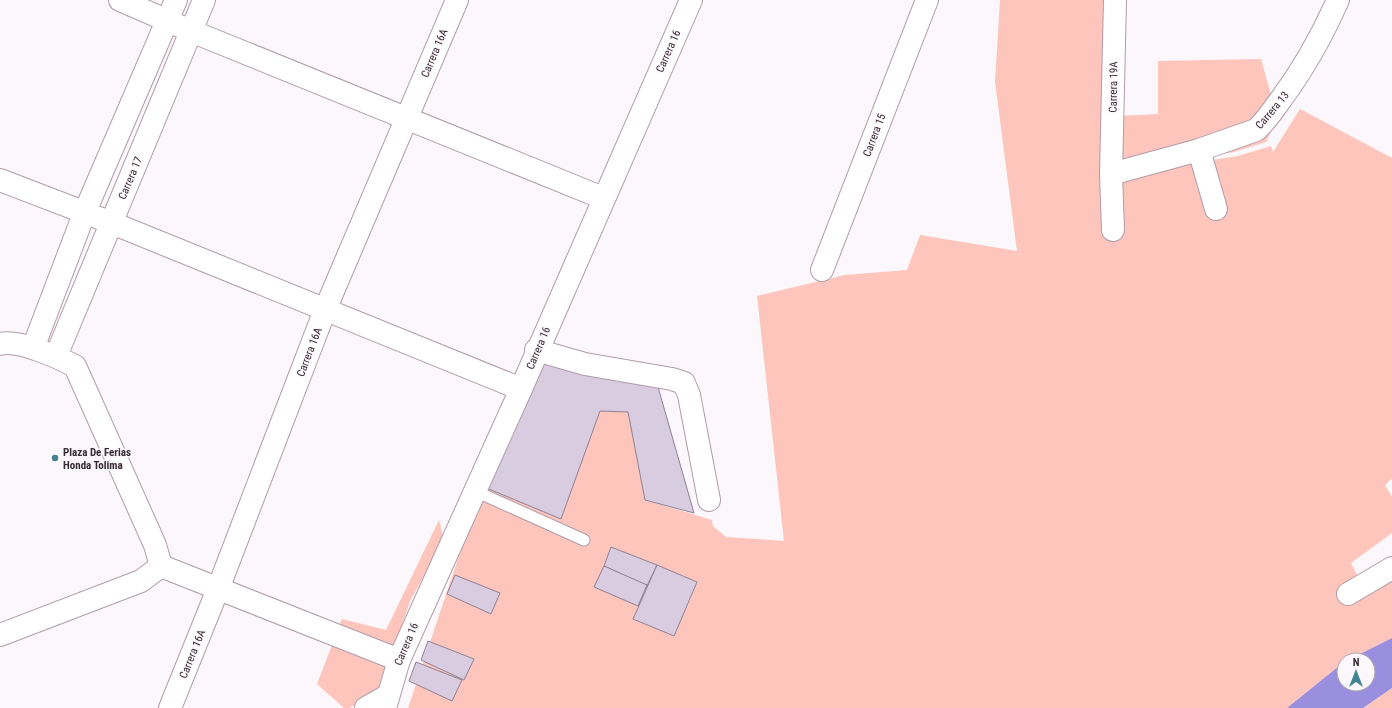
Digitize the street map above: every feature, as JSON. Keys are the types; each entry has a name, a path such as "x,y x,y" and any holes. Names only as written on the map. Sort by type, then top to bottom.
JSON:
{"street":[{"path":"120,0 191,32 603,198"},
{"path":"33,348 84,214 176,0"},
{"name":"Carrera 17","path":"56,356 204,0"},
{"name":"Carrera 16A","path":"170,708 218,589 325,310 457,0"},
{"name":"Carrera 16","path":"386,702 399,660 521,389 536,350 691,0"},
{"name":"Carrera 15","path":"822,270 927,0"},
{"name":"Carrera 19A","path":"1114,230 1111,174 1115,0"},
{"name":"Carrera 13","path":"1111,174 1199,150 1246,135 1263,124 1298,78 1338,0"},
{"path":"1199,150 1216,209"},
{"path":"0,180 84,214 112,223 521,389"},
{"path":"0,344 33,348 56,356 75,366 155,545 161,566"},
{"path":"536,350 585,364 672,379 684,383 689,395 709,500"},
{"path":"161,566 399,660"},
{"path":"0,635 141,581 161,566"},
{"path":"1348,594 1392,568"},
{"path":"366,708 386,702"}],"lane":[{"path":"475,491 584,540"}],"shaded area":[{"path":"1000,0 1105,0 1116,175 1238,156 1271,146 1273,152 1300,109 1392,158 1392,478 1385,485 1392,497 1392,533 1351,563 1361,583 1392,578 1392,638 1364,652 1336,652 1336,668 1287,708 408,708 476,505 484,487 600,411 628,412 645,500 712,520 713,526 726,537 784,541 757,296 845,275 907,270 920,235 1017,251 995,82"},
{"path":"1261,59 1271,95 1286,102 1266,142 1234,152 1117,170 1119,116 1158,114 1158,61"},
{"path":"439,520 444,540 410,601 388,667 383,692 349,708 344,708 317,684 342,619 386,630"},
{"path":"1392,638 1392,688 1363,708 1287,708 1336,668 1336,692 1376,692 1376,652 1364,652"},
{"path":"1392,688 1392,708 1363,708"}],"building":[{"path":"541,359 658,387 694,513 645,500 628,412 600,411 561,519 484,487"},
{"path":"611,547 657,565 647,586 604,566"},
{"path":"657,565 697,582 674,636 633,619"},
{"path":"604,566 647,585 638,606 594,587"},
{"path":"455,575 500,593 491,614 447,594"},
{"path":"428,641 474,659 464,680 421,660"},
{"path":"416,662 462,680 452,701 409,681"}],"place":[{"name":"Plaza De Ferias Honda Tolima","path":"55,458"}]}
